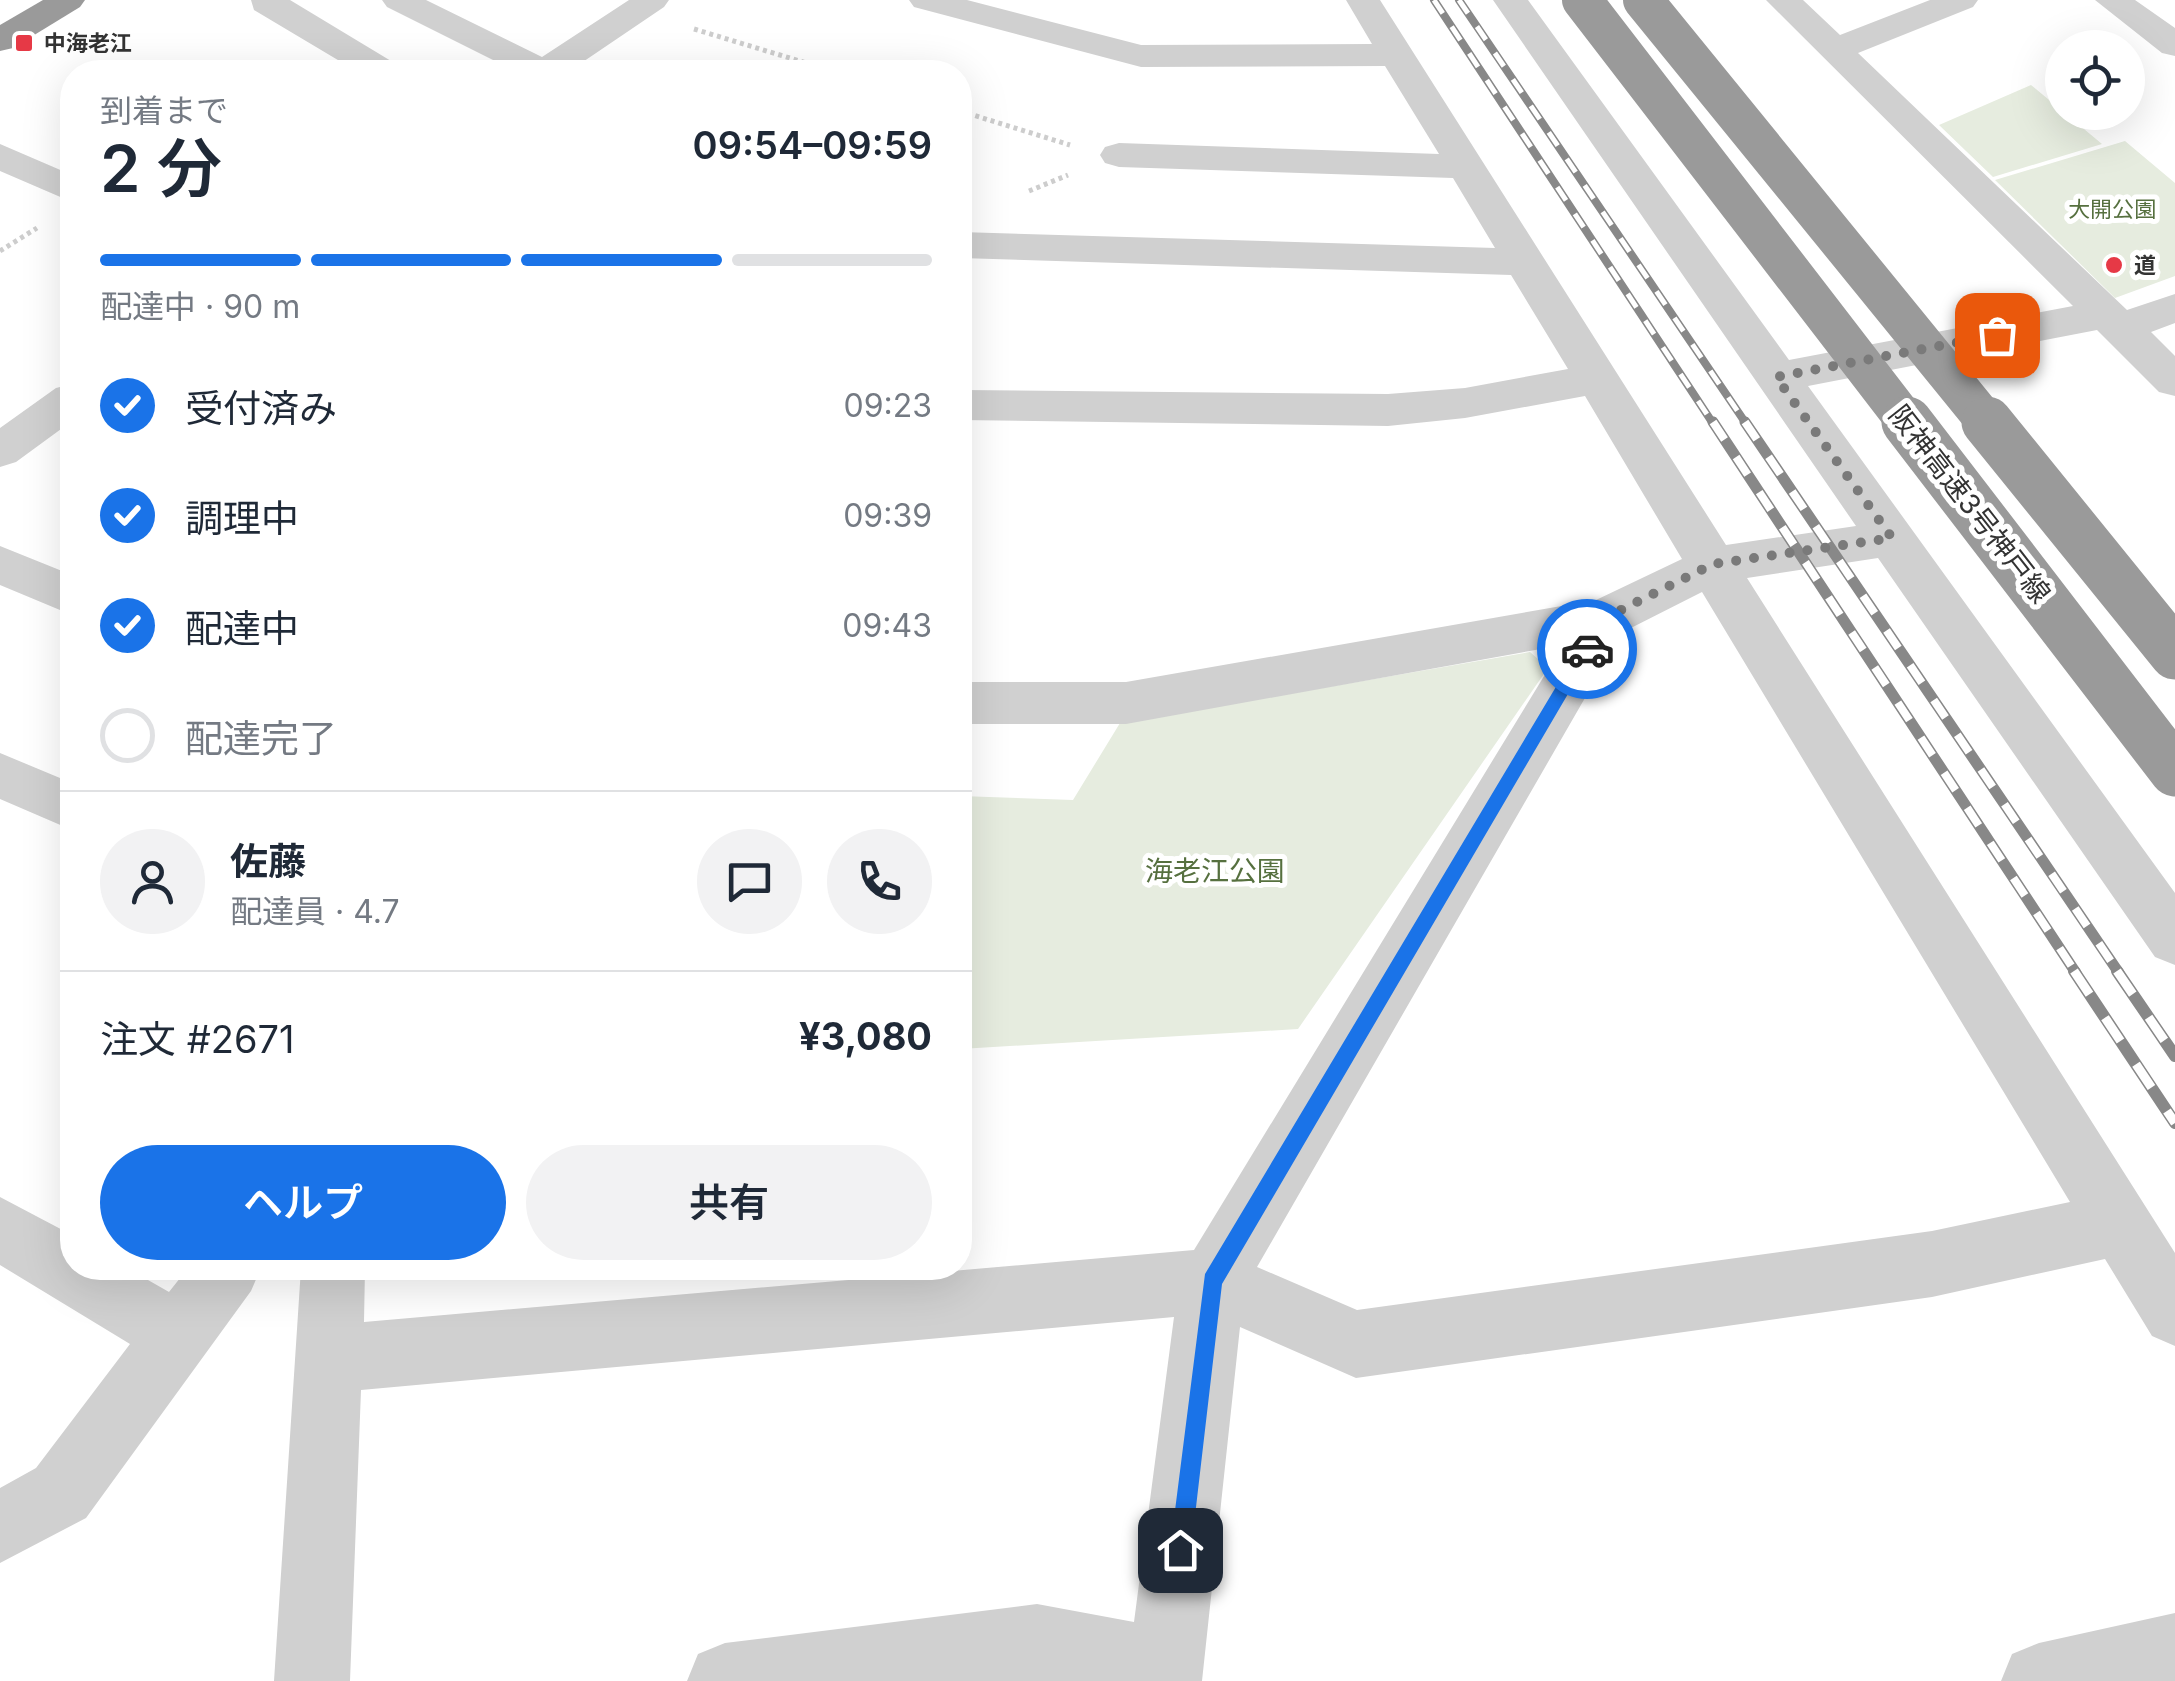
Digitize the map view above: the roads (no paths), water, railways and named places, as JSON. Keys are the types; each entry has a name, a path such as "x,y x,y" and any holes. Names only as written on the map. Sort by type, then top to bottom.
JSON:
{"highway":[{"path":"0,40 68,0"},
{"name":"阪神高速3号神戸線","path":"1582,0 2175,771"},
{"path":"1643,0 2175,654"}],"street":[{"path":"273,0 266,3 362,60"},
{"path":"399,0 520,60"},
{"path":"930,0 1141,56 1397,55"},
{"path":"1363,0 2175,1313"},
{"path":"1510,0 2175,939"},
{"path":"1782,0 2175,381"},
{"path":"1832,50 1961,0"},
{"path":"2112,0 2175,45"},
{"path":"562,60 644,5"},
{"path":"1120,155 1467,167"},
{"path":"0,156 60,184"},
{"path":"972,245 1526,262"},
{"path":"1776,377 2175,308"},
{"path":"972,405 1388,410 1465,403 1598,379"},
{"path":"35,441 60,413"},
{"path":"972,703 1126,703 1605,618 1713,564 1892,538"},
{"path":"0,564 60,591"},
{"path":"725,1681 1036,1641 1165,1673 1212,1281 1605,618"},
{"path":"0,775 60,802"},
{"path":"328,1359 1212,1281 1356,1344 1932,1264 2120,1223"},
{"path":"0,1229 60,1265"},
{"path":"86,1280 177,1334"},
{"path":"0,1527 61,1494 219,1280"},
{"path":"312,1681 331,1280"},
{"path":"2039,1681 2175,1650"}],"railway":[{"path":"1434,0 1714,425"},
{"path":"1459,0 1747,425"},
{"path":"1713,422 2076,973"},
{"path":"1745,422 2119,973"},
{"path":"2074,971 2175,1123"},
{"path":"2117,971 2175,1056"}],"place":[{"name":"中海老江","path":"24,43"},
{"name":"道","path":"2114,265"}],"park label":[{"name":"大開公園","path":"2112,209"},
{"name":"海老江公園","path":"1215,871"}]}
